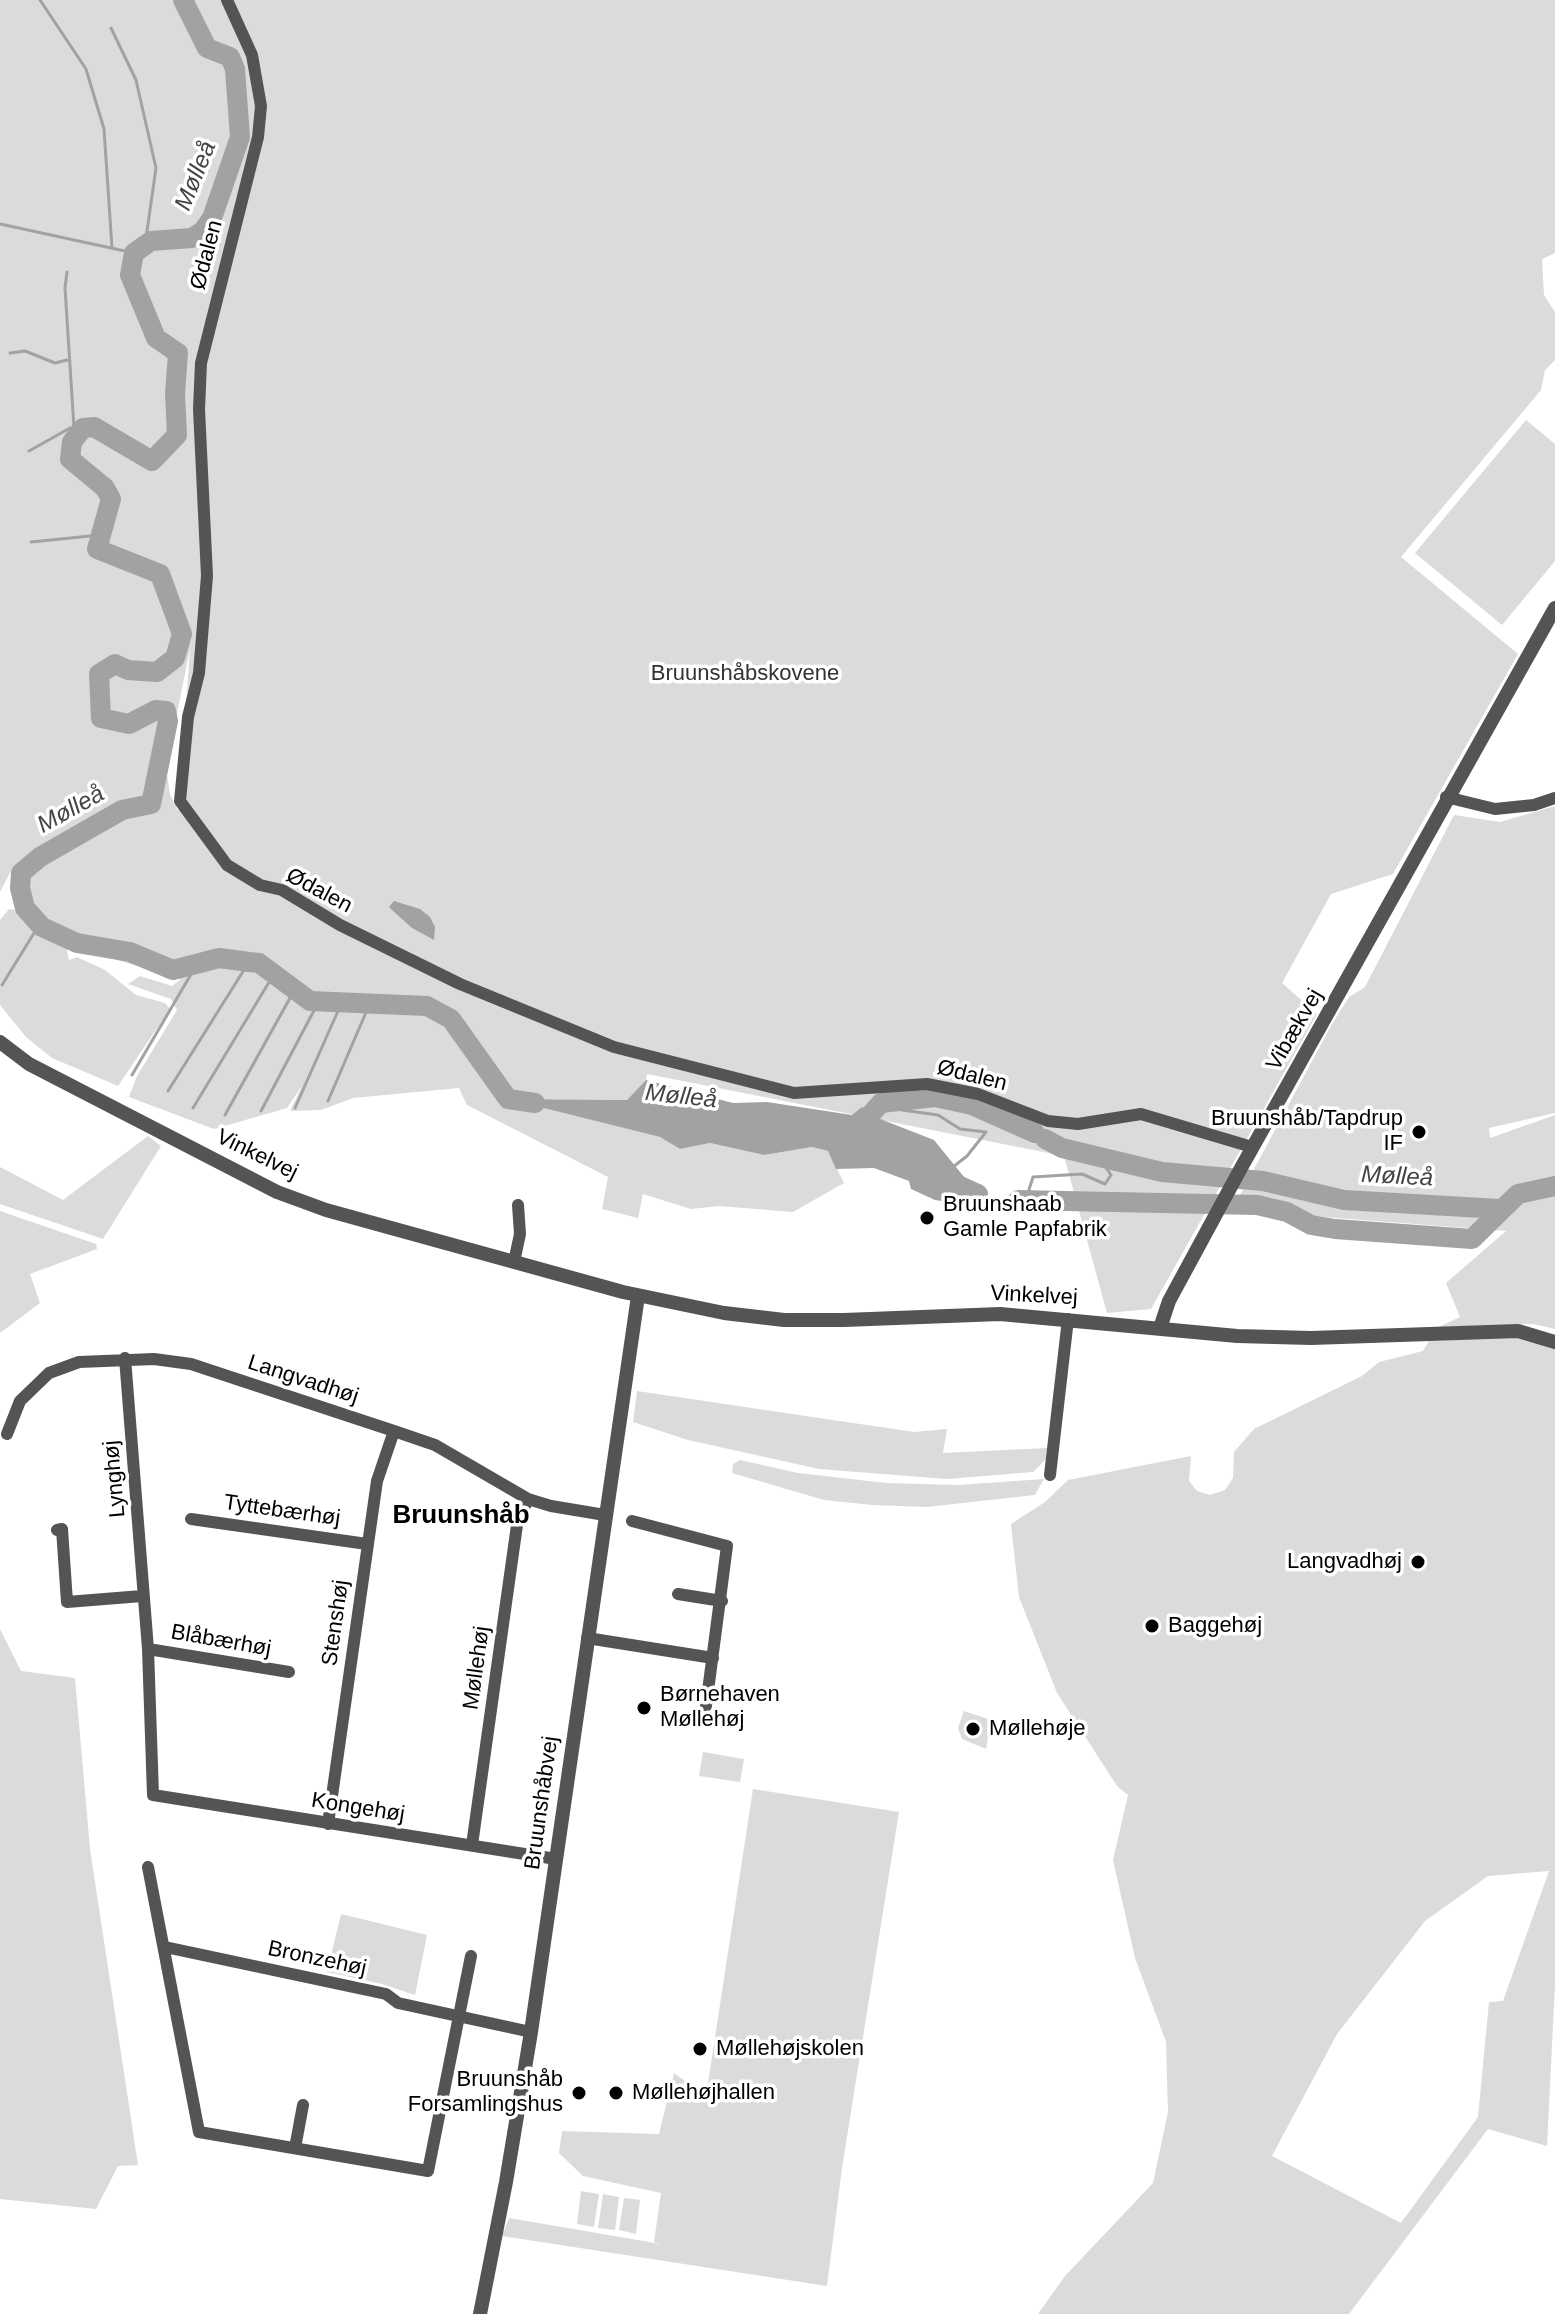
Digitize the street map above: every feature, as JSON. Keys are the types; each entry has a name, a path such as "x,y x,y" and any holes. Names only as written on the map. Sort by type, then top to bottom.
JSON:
{"street":[{"name":"Ødalen","path":"227,0 252,55 261,106 258,137 201,363 199,409 207,576 199,673 188,717 180,801 227,865 260,885 282,890 340,925 460,984 614,1047 794,1093 927,1084 978,1094 1048,1121 1078,1124 1141,1114 1252,1147"},
{"name":"Vibækvej","path":"1160,1328 1169,1301 1252,1147 1345,988 1446,797 1555,608"},
{"path":"1446,797 1495,809 1534,805 1555,798"},
{"name":"Vinkelvej","path":"0,1042 29,1064 277,1192 326,1210 638,1296 724,1313 784,1320 958,1314 1068,1319 1237,1336 1311,1338 1518,1331 1555,1342"},
{"path":"514,1262 520,1234 518,1205"},
{"name":"Bruunshåbvej","path":"480,2314 531,2032 638,1296"},
{"path":"1050,1475 1068,1319"},
{"name":"Langvadhøj","path":"7,1434 20,1401 49,1373 79,1362 125,1358 191,1364 435,1445 528,1499 605,1515"},
{"name":"Lynghøj","path":"125,1358 148,1649 153,1795"},
{"name":"Stenshøj","path":"328,1824 377,1481 394,1431"},
{"name":"Møllehøj","path":"472,1845 517,1525 528,1499"},
{"name":"Tyttebærhøj","path":"191,1519 367,1544"},
{"path":"632,1521 727,1546 706,1706"},
{"path":"57,1530 62,1529 67,1602 142,1596"},
{"path":"678,1594 722,1601"},
{"path":"587,1638 713,1658"},
{"name":"Blåbærhøj","path":"148,1649 289,1672"},
{"name":"Kongehøj","path":"153,1795 556,1859"},
{"path":"148,1867 199,2132 428,2171 471,1956"},
{"name":"Bronzehøj","path":"165,1947 386,1994 398,2003 531,2032"},
{"path":"295,2148 303,2105"}],"green space":[{"name":"Bruunshåbskovene","path":"0,0 1555,0 1555,253 1542,259 1544,295 1555,312 1555,360 1545,370 1541,390 1401,557 1518,654 1393,874 1331,894 1282,983 1317,1014 1151,1309 1107,1313 1064,1156 647,1074 646,1080 627,1100 512,1099 660,1137 680,1149 710,1143 764,1155 812,1147 828,1151 844,1183 793,1212 719,1206 691,1209 643,1194 638,1218 602,1209 608,1177 467,1105 459,1088 353,1098 321,1110 290,1111 302,1086 287,1108 214,1129 129,1097 137,1076 177,1010 171,999 128,984 140,976 172,986 181,979 66,945 69,960 77,957 105,970 136,995 165,1003 170,1009 118,1086 52,1058 26,1037 0,1005 0,920 9,909 15,910 33,930 55,939 34,926 19,908 11,871 0,892","holes":["190,649 178,811 170,794 166,768"]},
{"path":"1526,420 1555,444 1555,561 1502,625 1415,553"},
{"path":"1555,806 1555,1113 1489,1128 1490,1138 1555,1115 1555,1329 1533,1324 1439,1327 1460,1317 1446,1283 1506,1231 1232,1210 1332,1024 1349,997 1365,987 1454,815 1500,822"},
{"path":"148,1136 161,1146 103,1239 0,1204 0,1167 63,1200"},
{"path":"0,1211 96,1244 97,1249 30,1274 40,1303 0,1333"},
{"path":"1513,1337 1555,1348 1555,1985 1547,2146 1488,2129 1349,2314 1038,2314 1065,2276 1153,2183 1168,2112 1166,2042 1135,1958 1113,1860 1128,1795 1117,1786 1057,1693 1019,1597 1011,1524 1045,1502 1068,1480 1191,1456 1189,1481 1197,1491 1210,1495 1225,1490 1233,1478 1234,1452 1254,1429 1362,1376 1379,1362 1423,1351 1429,1341","holes":["1549,1871 1503,2001 1489,2002 1478,2117 1401,2223 1272,2156 1337,2034 1425,1921 1488,1876"]},
{"path":"637,1391 914,1432 947,1429 943,1453 1047,1448 1046,1459 1033,1472 947,1479 819,1469 688,1440 633,1422"},
{"path":"740,1460 798,1473 886,1483 958,1485 1044,1479 1035,1495 927,1507 873,1505 824,1500 732,1473 733,1464"},
{"path":"0,1629 21,1671 75,1678 90,1849 138,2165 118,2166 96,2209 0,2199"},
{"path":"964,1711 991,1720 986,1749 962,1739 958,1728"},
{"path":"703,1752 744,1759 740,1782 699,1776"},
{"path":"753,1789 899,1812 842,2168 827,2286 502,2236 509,2218 661,2244 654,2242 661,2193 583,2176 559,2153 562,2131 659,2134 674,2073 706,2096"},
{"path":"341,1914 427,1935 415,1995 327,1972"},
{"path":"581,2191 599,2194 594,2227 577,2224"},
{"path":"603,2194 619,2197 615,2230 598,2228"},
{"path":"624,2198 640,2200 636,2234 619,2230"}],"water":[{"path":"394,901 420,909 430,917 435,927 434,940 412,928 392,910 389,907"},
{"path":"646,1080 733,1103 767,1102 852,1115 862,1107 870,1115 934,1140 973,1188 972,1198 963,1204 935,1200 911,1189 909,1181 874,1168 836,1169 828,1151 812,1147 764,1155 710,1143 680,1149 660,1137 508,1099 627,1100"}],"waterway":[{"path":"40,0 86,69 104,129 112,248"},
{"name":"Mølleå","path":"183,0 207,48 230,57 235,69 240,137 212,218 203,231 192,238 151,241 134,253 130,275 156,338 178,353 175,394 177,435 152,461 94,427 83,428 72,442 70,459 105,488 111,499 97,549 160,574 182,634 175,658 157,672 128,670 115,664 99,674 101,718 129,724 156,710 166,711 168,721 151,804 122,810 40,857 21,873 20,888 25,908 42,927 77,943 130,952 173,970 219,958 259,963 310,1001 427,1006 451,1019 508,1099 535,1103"},
{"path":"111,28 136,80 156,168 145,245"},
{"path":"0,224 134,253"},
{"path":"67,272 65,288 74,428"},
{"path":"10,353 25,351 55,363 67,360"},
{"path":"29,451 70,428 83,428"},
{"path":"31,542 100,535"},
{"path":"2,985 39,925"},
{"path":"168,1091 249,962"},
{"path":"132,1075 197,964"},
{"path":"193,1108 274,974"},
{"path":"225,1115 295,989"},
{"path":"261,1111 319,1001"},
{"path":"295,1108 342,1002"},
{"path":"328,1101 370,1003"},
{"name":"Mølleå","path":"852,1135 881,1103 935,1097 972,1105 1035,1133"},
{"path":"897,1098 902,1110 938,1115 960,1129 986,1132 967,1156 953,1167"},
{"name":"Mølleå","path":"1045,1139 1062,1148 1162,1172 1263,1181 1344,1200 1500,1209"},
{"path":"1026,1199 1033,1177 1082,1174 1105,1184 1111,1175 1103,1163 1104,1157"},
{"path":"947,1180 978,1194"},
{"path":"1018,1200 1257,1205 1287,1212 1311,1225 1335,1229 1472,1239 1518,1194 1555,1186"}],"place":[{"name":"Bruunshåb/Tapdrup IF","path":"1419,1132"},
{"name":"Bruunshaab Gamle Papfabrik","path":"927,1218"},
{"name":"Langvadhøj","path":"1418,1562"},
{"name":"Baggehøj","path":"1152,1626"},
{"name":"Børnehaven Møllehøj","path":"644,1708"},
{"name":"Møllehøje","path":"973,1729"},
{"name":"Møllehøjskolen","path":"700,2049"},
{"name":"Bruunshåb Forsamlingshus","path":"579,2093"},
{"name":"Møllehøjhallen","path":"616,2093"}],"district":[{"name":"Bruunshåb","path":"461,1516"}]}
